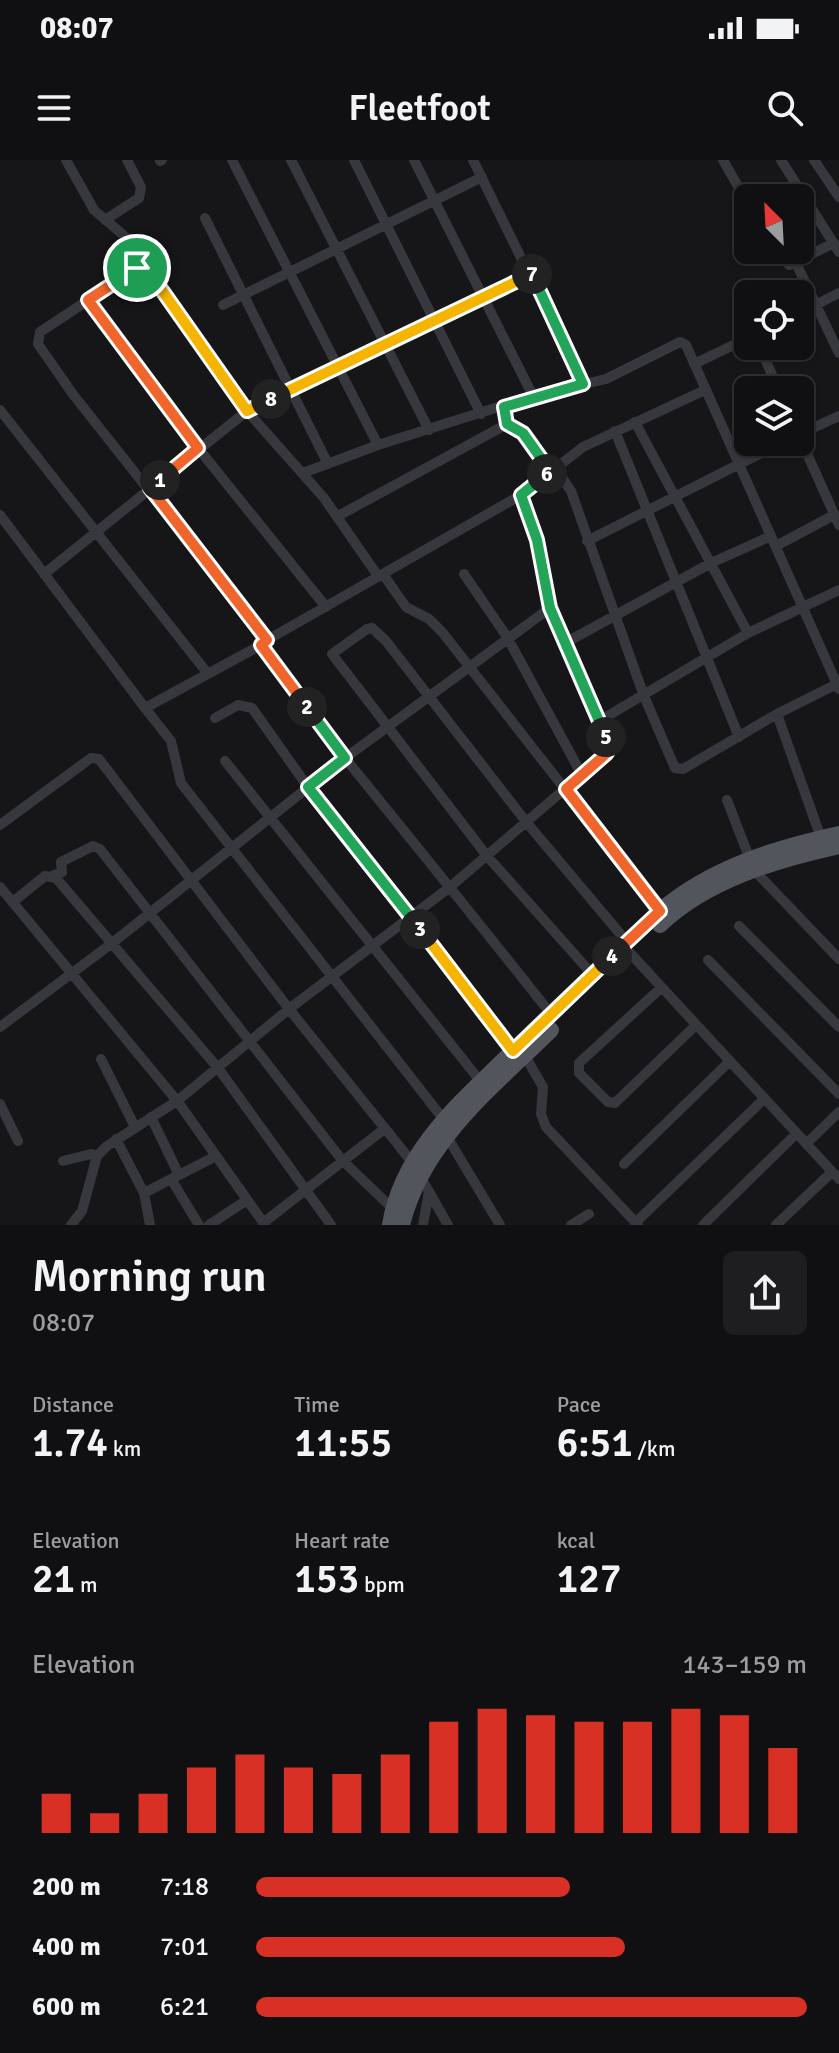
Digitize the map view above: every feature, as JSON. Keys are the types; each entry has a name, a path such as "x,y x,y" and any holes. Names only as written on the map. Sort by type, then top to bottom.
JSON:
{"main road":[{"path":"445,1127 628,948 660,911 697,883 839,834"},
{"path":"391,1217 416,1168 481,1082 519,1054 551,1014 592,974 692,900 752,865 839,846"},
{"path":"402,1225 416,1168"}],"street":[{"path":"66,160 94,210 128,239 142,267 147,269 247,411 338,516 406,607 434,624 660,911"},
{"path":"105,220 139,198 141,187 127,160"},
{"path":"232,160 378,445"},
{"path":"291,160 429,430"},
{"path":"354,160 481,414"},
{"path":"414,160 533,396"},
{"path":"473,160 531,272 583,384"},
{"path":"723,160 737,184"},
{"path":"781,160 837,247 814,256"},
{"path":"814,160 839,197"},
{"path":"223,305 482,177"},
{"path":"205,218 242,295 293,388 328,464"},
{"path":"797,264 839,353"},
{"path":"142,267 40,332 38,344 72,393 150,488 345,758 551,1014"},
{"path":"44,574 247,411 433,323 481,295 531,272"},
{"path":"814,306 839,293"},
{"path":"88,300 198,448 326,607"},
{"path":"303,473 378,445 533,396 616,375 677,342 686,345 838,686 777,714 677,770 644,696 571,491 523,433 507,424"},
{"path":"694,364 734,345"},
{"path":"145,708 521,495 552,469 615,431 705,390"},
{"path":"504,407 507,424"},
{"path":"0,410 208,674"},
{"path":"814,429 839,416"},
{"path":"635,422 748,633"},
{"path":"338,516 507,424"},
{"path":"615,431 649,508 739,737"},
{"path":"587,541 673,494 753,456"},
{"path":"565,643 711,563 837,520 809,456"},
{"path":"71,1225 82,1211 97,1156 116,1139 177,1101 289,1009 412,917 609,751 550,608 537,540 521,495"},
{"path":"0,515 171,741 181,783 445,1127 500,1225"},
{"path":"464,574 507,637 582,775"},
{"path":"599,721 748,633 839,590"},
{"path":"0,1027 111,944 387,725 550,608"},
{"path":"592,974 487,856 332,654 358,632 372,628 429,694 527,823 661,988 835,1175 776,1225"},
{"path":"215,718 238,705 252,708 308,787 543,1087 541,1114 546,1127 636,1224 764,1099"},
{"path":"777,714 821,838"},
{"path":"0,825 91,758 97,758 383,1130 416,1168 448,1225"},
{"path":"225,761 268,819 481,1082"},
{"path":"727,800 752,865 839,959"},
{"path":"14,901 41,879 62,872 61,862 96,847 151,910 342,1160 391,1217"},
{"path":"52,876 217,1067 331,1225"},
{"path":"0,887 177,1101 264,1224 383,1130"},
{"path":"739,926 839,1027"},
{"path":"708,960 839,1094"},
{"path":"661,988 579,1063 579,1073 608,1102 615,1103 695,1026"},
{"path":"101,1059 135,1127"},
{"path":"624,1164 729,1062"},
{"path":"0,1104 18,1141"},
{"path":"806,1144 839,1112"},
{"path":"151,1117 175,1177 199,1225"},
{"path":"703,1225 796,1134"},
{"path":"116,1139 144,1193 147,1223"},
{"path":"63,1161 91,1154 97,1156"},
{"path":"144,1193 216,1156"},
{"path":"423,1225 429,1191"},
{"path":"209,1225 247,1200"},
{"path":"571,1225 589,1214"}],"route":[{"path":"137,268 147,269 247,411 433,323 481,295 531,272 583,384 533,396 504,407 507,424 523,433 550,471 521,495 537,540 550,608 609,746 607,753 566,789 660,911 513,1051 412,917 308,787 345,758 261,645 267,640 150,488 198,448 88,300 137,268"}]}
